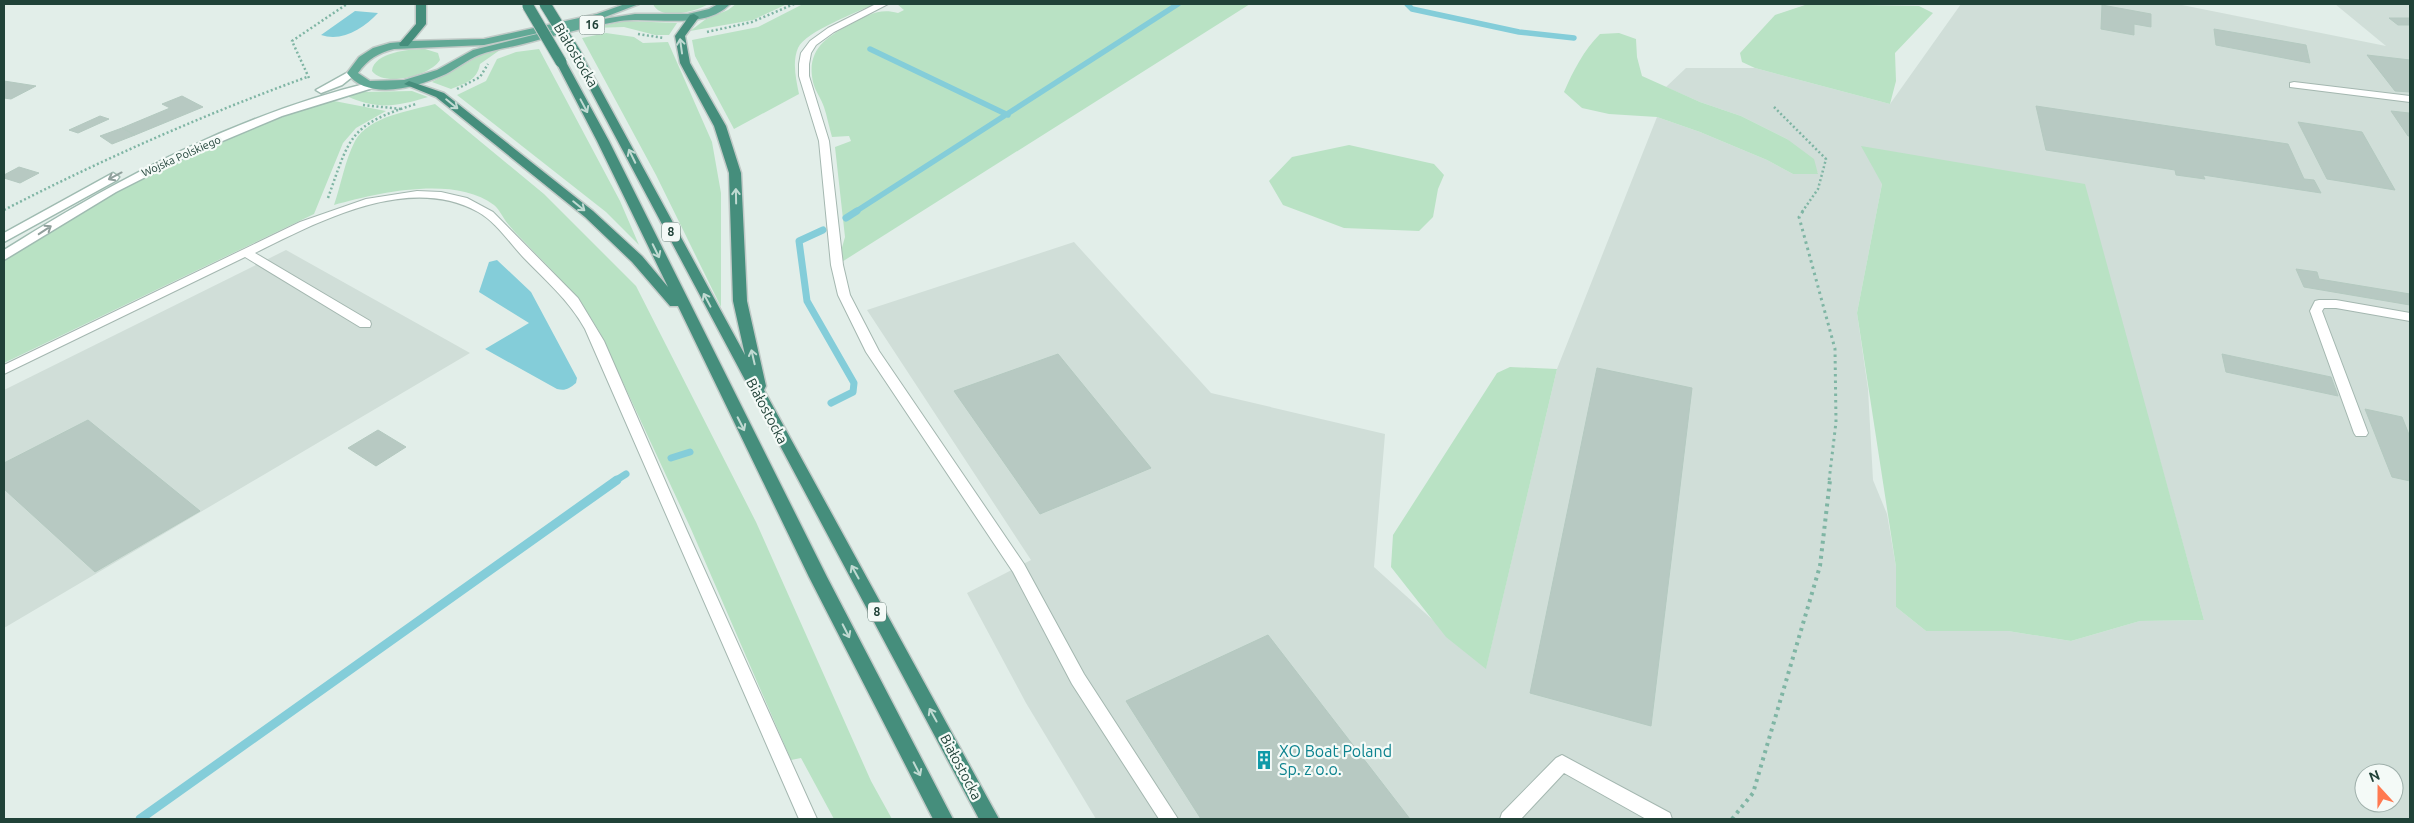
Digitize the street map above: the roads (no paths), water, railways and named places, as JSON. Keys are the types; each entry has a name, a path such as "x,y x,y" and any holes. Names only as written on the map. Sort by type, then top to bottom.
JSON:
{"highway":[{"path":"404,44 421,24 421,4"},
{"name":"Białostocka","path":"545,4 579,59 622,136 660,212 989,819"},
{"name":"Białostocka","path":"527,5 561,62 611,158 818,578 943,819"},
{"path":"694,17 680,36 685,63 720,126 735,173 740,301 764,404"},
{"path":"408,84 440,95 589,214 637,259 688,317"}],"main road":[{"name":"16","path":"352,73 356,65 365,57 404,44 419,42 467,45 489,50 634,4"},
{"name":"16","path":"372,85 408,84 437,74 465,56 621,18 672,19 694,17 718,9 725,4"},
{"path":"352,73 354,78 372,85"},
{"name":"Wojska Polskiego","path":"4,238 144,162 338,83 352,73"},
{"name":"Wojska Polskiego","path":"4,256 104,194 169,161 285,112 334,94 372,85"}],"lane":[{"path":"883,4 832,30 813,43 806,53 804,64 804,76 824,141 836,265 844,295 873,352 1019,568 1078,679 1169,819"},
{"path":"2294,85 2410,98"},
{"path":"4,370 330,213 396,196 436,196 462,200 484,210 569,295 598,341 679,531 808,819"},
{"path":"247,253 365,324"},
{"path":"2360,433 2316,311 2318,304 2336,304 2410,317"},
{"path":"1509,819 1562,764 1664,819"}],"water":[{"path":"355,11 378,13 352,33 337,37 321,35"},
{"path":"497,260 531,292 577,378 576,383 569,388 565,390 557,389 485,349 529,323 479,292 489,262"}],"waterway":[{"path":"1007,114 1178,4"},
{"path":"1407,4 1412,9 1519,32 1574,38"},
{"path":"870,49 1007,114"},
{"path":"855,212 1007,114"},
{"path":"846,218 857,211"},
{"path":"823,230 799,241 807,301 854,383 853,392 831,403"},
{"path":"671,458 690,452"},
{"path":"615,481 626,474"},
{"path":"140,819 617,480"}],"place":[{"name":"XO Boat Poland Sp. z o.o.","path":"1264,760"}]}
